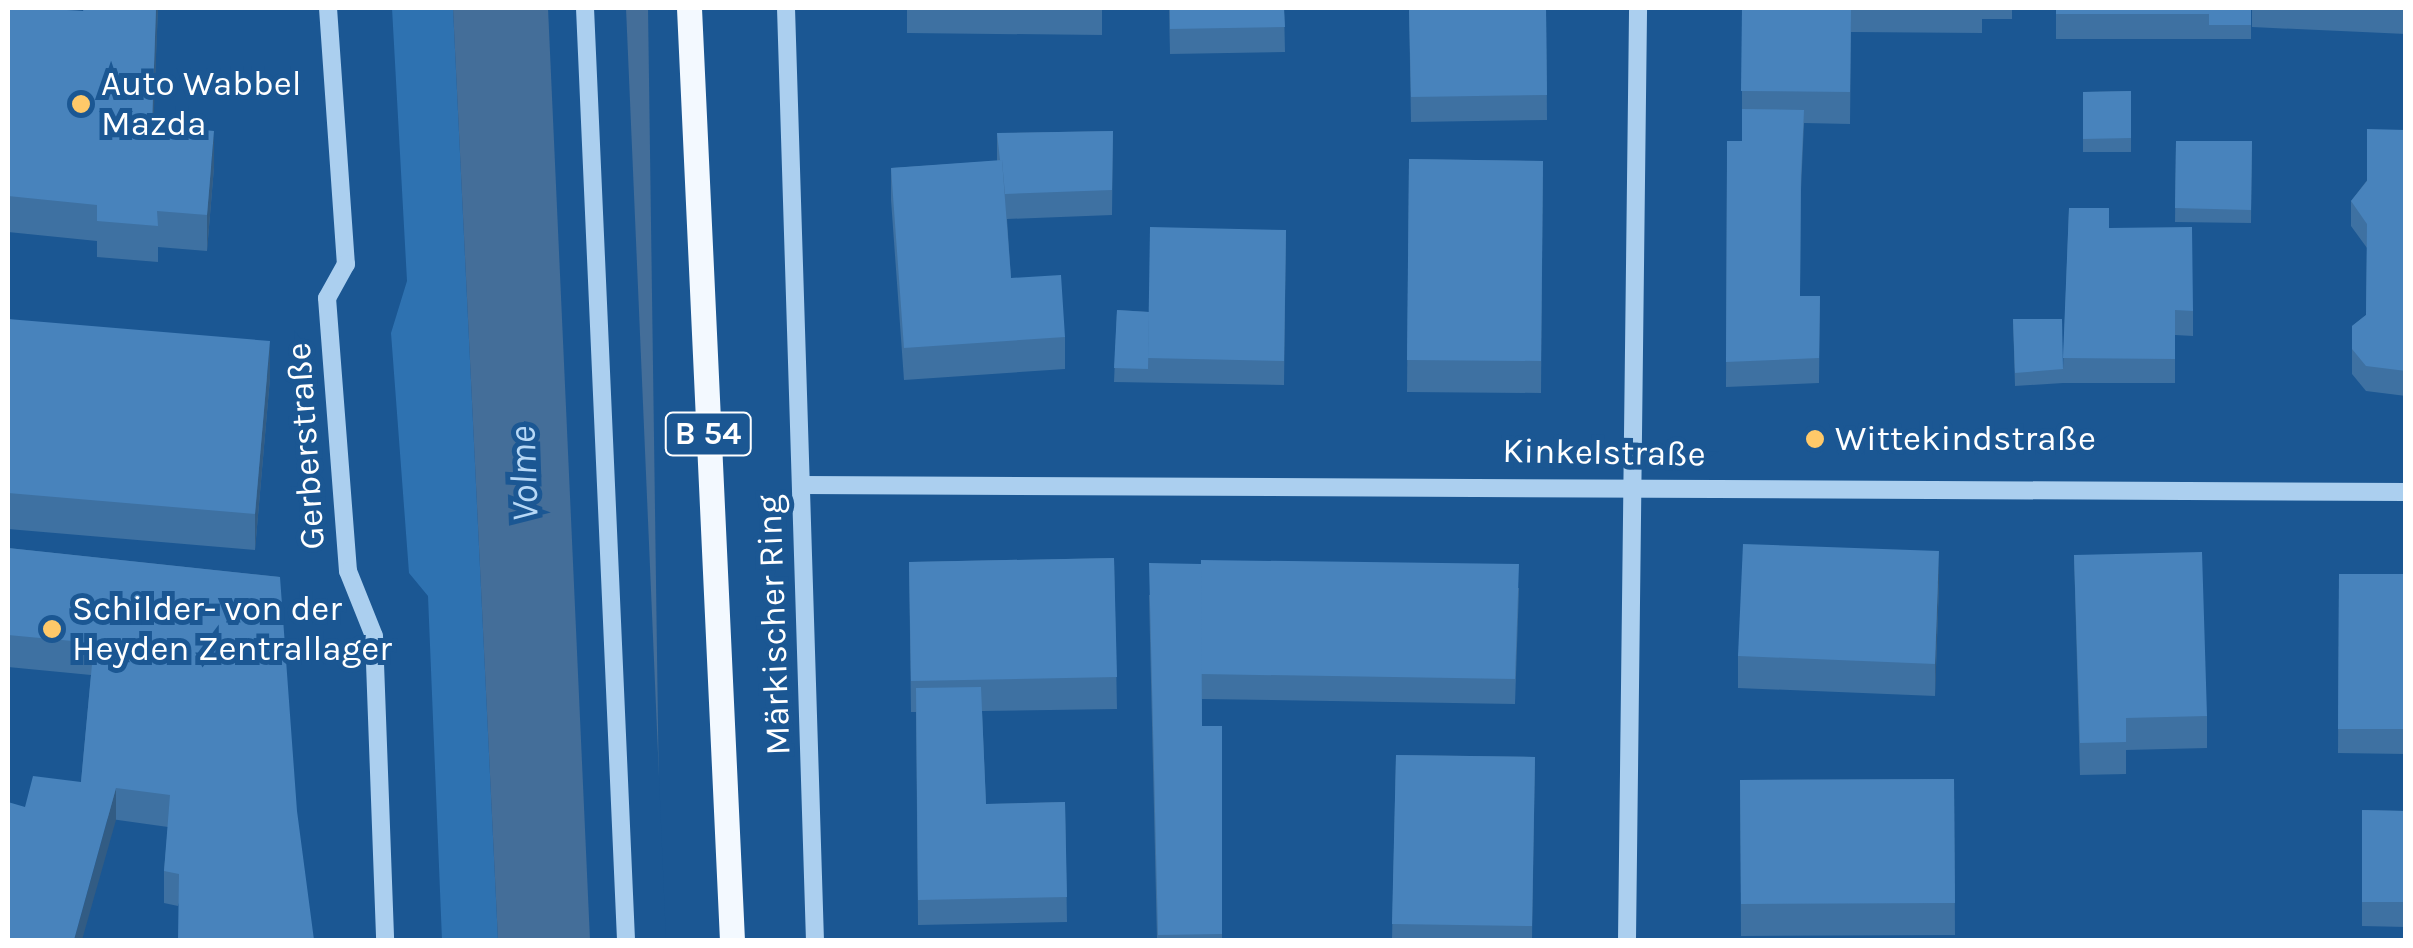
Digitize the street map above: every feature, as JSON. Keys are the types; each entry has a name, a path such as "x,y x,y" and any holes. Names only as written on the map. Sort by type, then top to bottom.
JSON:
{"main road":[{"name":"B 54","path":"689,8 732,940"}],"street":[{"name":"Gerberstraße","path":"328,8 346,264 327,298 348,571 374,636 385,940"},
{"path":"585,8 626,940"},
{"name":"Märkischer Ring","path":"786,8 816,940"},
{"path":"1627,940 1626,486 1638,8"},
{"name":"Kinkelstraße","path":"802,484 2406,492"}],"shaded area":[{"path":"392,8 453,8 498,940 442,940 428,596 409,573 391,333 407,281"}],"water":[{"name":"Volme","path":"453,8 648,8 661,940 498,940"}],"pier":[{"path":"548,8 626,8 666,940 590,940"}],"building":[{"name":"Auto Wabbel Mazda","path":"8,8 156,8 152,125 214,131 207,215 157,211 158,226 97,221 97,205 8,196"},
{"path":"907,8 1102,8 1102,10"},
{"path":"1170,8 1284,8 1285,27 1170,29"},
{"path":"1409,8 1546,8 1547,95 1411,97"},
{"path":"1742,8 1851,8 1850,92 1741,91"},
{"path":"2056,8 2209,8 2209,14 2056,14"},
{"path":"2209,8 2251,8 2251,25 2209,25"},
{"path":"2131,91 2131,138 2083,139 2083,92"},
{"path":"1742,109 1804,110 1801,176 1801,165 1727,165 1727,141 1742,141"},
{"path":"2367,129 2406,130 2406,371 2366,366 2352,349 2352,326 2366,315 2367,224 2351,201 2367,181"},
{"path":"1113,131 1112,190 1005,194 997,133"},
{"path":"2176,141 2252,141 2251,210 2175,208"},
{"path":"1409,159 1543,161 1541,361 1407,360"},
{"path":"1002,160 1011,278 1061,275 1065,337 904,348 891,168"},
{"path":"1727,165 1801,165 1800,296 1820,296 1819,358 1726,362"},
{"path":"2069,208 2109,208 2109,228 2192,227 2193,311 2175,310 2175,359 2063,358"},
{"path":"1150,227 1286,230 1284,361 1148,358"},
{"path":"1117,310 1149,312 1148,369 1114,368"},
{"path":"8,319 270,341 255,514 8,493"},
{"path":"2013,319 2062,319 2063,369 2015,373"},
{"path":"1743,544 1939,551 1935,664 1738,656"},
{"path":"8,548 280,577 297,811 314,940 178,940 179,874 164,871 170,795 116,788 74,940 8,940 8,802 25,807 33,776 81,782 94,643 8,635"},
{"path":"2202,552 2207,716 2126,718 2126,742 2080,743 2074,555"},
{"path":"1114,558 1117,677 911,681 909,562"},
{"path":"1201,560 1519,564 1515,679 1201,674"},
{"path":"1149,563 1201,564 1202,726 1222,726 1222,934 1158,935"},
{"path":"2339,574 2406,574 2406,729 2338,729"},
{"path":"981,687 986,804 1065,802 1067,897 918,900 916,688"},
{"path":"1396,755 1535,757 1532,926 1392,924"},
{"path":"1954,779 1955,903 1741,904 1740,780"},
{"path":"2362,810 2406,811 2406,902 2362,902"}],"place":[{"name":"Auto Wabbel Mazda","path":"81,104"},
{"name":"Wittekindstraße","path":"1815,439"},
{"name":"Schilder- von der Heyden Zentrallager","path":"52,629"}]}
